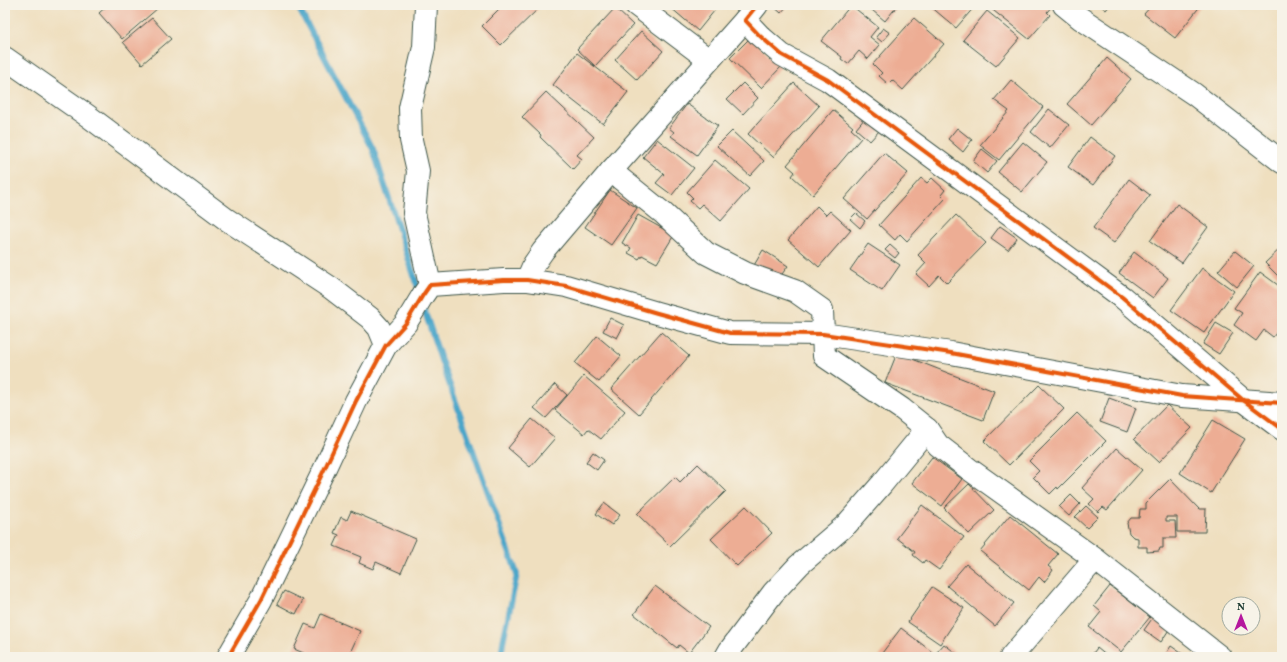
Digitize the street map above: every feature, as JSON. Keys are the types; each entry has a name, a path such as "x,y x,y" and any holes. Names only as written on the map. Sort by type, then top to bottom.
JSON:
{"street":[{"path":"228,657 261,600 356,401 386,345 406,322 430,285 414,213 418,171 411,140 410,108 424,47 426,5"},
{"path":"636,5 709,60"},
{"path":"1064,5 1080,18 1194,94 1282,162"},
{"path":"527,280 534,264 543,251 611,171 751,12 760,36 782,55 828,80 1122,297 1243,400 1282,428"},
{"path":"5,58 88,116 226,219 365,313 379,328 386,345"},
{"path":"611,171 663,213 706,253 745,273 795,291 822,310 824,356 902,408 927,429 938,445 969,469 1095,559 1220,657"},
{"path":"430,285 527,280 566,286 657,314 730,333 823,334 951,353 1182,396 1282,403"},
{"path":"726,657 773,593 799,565 847,524 927,429"},
{"path":"1011,657 1095,559"}],"building":[{"path":"108,5 155,5 158,8 122,39 99,13"},
{"path":"503,5 542,5 501,45 482,26"},
{"path":"671,5 719,5 698,31 670,7"},
{"path":"772,5 788,5 781,13"},
{"path":"851,5 878,27 870,37 880,45 868,59 859,51 848,64 841,59 842,57 821,41"},
{"path":"866,5 898,5 885,21"},
{"path":"929,5 976,5 956,28"},
{"path":"991,5 1053,5 1047,12 1050,15 1029,39 989,7"},
{"path":"1100,5 1110,5 1106,10"},
{"path":"1152,5 1201,5 1175,38 1144,14"},
{"path":"615,8 633,25 595,66 577,49"},
{"path":"987,11 1020,38 996,66 963,40"},
{"path":"152,18 171,39 142,64 123,42"},
{"path":"914,18 944,44 903,90 892,80 888,84 879,76 882,73 873,64"},
{"path":"883,28 890,33 882,42 876,37"},
{"path":"641,31 663,51 637,80 615,60"},
{"path":"751,37 781,67 761,88 730,58"},
{"path":"577,53 628,92 603,124 553,85"},
{"path":"1107,58 1131,79 1091,125 1067,104"},
{"path":"1011,80 1043,107 999,160 980,145 1009,111 994,100"},
{"path":"743,83 758,98 743,114 727,99"},
{"path":"794,83 819,106 773,157 748,134"},
{"path":"546,92 594,137 577,155 582,159 573,169 522,117"},
{"path":"687,104 718,126 697,155 671,136 674,132 669,128"},
{"path":"1049,109 1069,125 1050,148 1031,132"},
{"path":"833,110 853,127 851,129 861,138 813,195 792,176 795,172 787,165"},
{"path":"865,118 880,130 870,141 856,129"},
{"path":"957,128 972,140 963,152 948,139"},
{"path":"732,131 764,161 750,176 717,146"},
{"path":"1090,137 1115,156 1093,185 1068,167"},
{"path":"657,139 694,168 672,195 656,183 664,174 643,157"},
{"path":"1023,142 1047,162 1022,192 998,172"},
{"path":"982,149 997,161 987,173 973,161"},
{"path":"884,153 908,173 867,219 844,199"},
{"path":"715,160 749,189 721,221 702,204 698,208 690,201 693,198 687,192"},
{"path":"921,178 927,183 932,178 945,190 941,195 945,199 907,241 900,234 895,240 879,225"},
{"path":"1129,179 1150,195 1114,243 1093,228"},
{"path":"610,190 637,208 611,245 585,227"},
{"path":"1177,204 1208,227 1182,263 1150,241"},
{"path":"817,206 826,215 830,211 851,230 819,267 788,240"},
{"path":"856,213 865,221 860,228 850,219"},
{"path":"638,215 674,235 657,263 642,255 639,259 628,253 631,248 622,243"},
{"path":"956,215 986,243 947,283 939,275 929,286 916,274 926,263 918,255"},
{"path":"1000,226 1017,238 1008,250 991,238"},
{"path":"868,244 900,265 882,291 850,270"},
{"path":"890,245 899,253 895,258 885,250"},
{"path":"1282,247 1282,280 1265,263"},
{"path":"763,250 788,266 776,282 753,267"},
{"path":"1235,251 1254,266 1237,287 1218,271"},
{"path":"1134,252 1168,278 1153,298 1119,273"},
{"path":"1202,268 1234,291 1204,333 1171,310"},
{"path":"1260,272 1282,288 1282,325 1273,337 1264,330 1256,341 1234,325 1242,313 1234,308"},
{"path":"610,318 624,325 617,338 603,331"},
{"path":"1216,323 1233,333 1219,354 1203,344"},
{"path":"661,332 689,356 639,414 611,389"},
{"path":"597,336 621,356 599,382 575,363"},
{"path":"897,353 994,391 983,420 885,383"},
{"path":"584,376 625,411 601,439 588,429 584,434 555,410"},
{"path":"555,384 567,395 546,418 534,408"},
{"path":"1039,385 1064,409 1009,465 984,441"},
{"path":"1109,398 1136,408 1127,432 1100,422"},
{"path":"1167,405 1192,428 1159,462 1134,439"},
{"path":"1077,413 1106,441 1058,489 1057,487 1050,494 1033,477 1039,471 1029,461"},
{"path":"532,419 555,438 530,467 508,448"},
{"path":"1213,420 1245,439 1211,493 1180,473"},
{"path":"1117,448 1142,470 1107,510 1103,507 1098,512 1089,504 1094,499 1082,488"},
{"path":"593,452 604,460 597,470 586,462"},
{"path":"932,457 962,479 942,506 912,483"},
{"path":"698,464 726,491 670,546 637,514 675,477 680,482"},
{"path":"1170,479 1199,509 1206,509 1205,532 1177,532 1177,517 1166,517 1166,521 1175,521 1176,538 1163,538 1163,548 1160,548 1159,551 1147,552 1147,547 1138,547 1138,538 1133,537 1129,533 1127,523 1131,518 1139,518 1140,509 1146,509 1146,503"},
{"path":"969,484 994,510 969,534 944,508"},
{"path":"1071,495 1080,504 1069,516 1059,507"},
{"path":"604,503 620,515 612,525 596,514"},
{"path":"922,505 964,537 939,570 925,560 923,563 913,555 915,552 897,538"},
{"path":"746,506 772,533 737,566 711,539"},
{"path":"1086,506 1098,517 1087,528 1075,517"},
{"path":"351,511 416,539 401,573 376,562 373,569 359,563 361,557 334,546 339,535 334,533 341,517 347,520"},
{"path":"1010,515 1058,554 1048,566 1053,570 1049,576 1044,582 1039,577 1029,590 980,551"},
{"path":"966,564 1014,603 995,626 947,586"},
{"path":"655,586 709,627 689,653 679,645 677,648 634,614"},
{"path":"1110,586 1150,617 1121,652 1089,627 1101,612 1094,606"},
{"path":"932,587 964,608 940,644 908,622"},
{"path":"284,591 303,600 296,614 277,604"},
{"path":"321,614 360,631 348,657 313,657 294,649 305,624 315,628"},
{"path":"1154,616 1170,628 1161,642 1144,630"},
{"path":"901,628 932,652 928,657 879,657"},
{"path":"944,644 961,657 943,657 937,652"},
{"path":"1171,646 1187,657 1164,657"},
{"path":"1097,648 1108,657 1090,657"}],"waterway":[{"path":"297,5 373,149 419,291"},
{"path":"423,306 517,574 501,657"}],"cycle path":[{"path":"757,5 745,20 760,36 782,55 828,80 1122,297 1243,400 1282,429"},
{"path":"228,657 261,600 356,401 386,345 406,323 430,285 527,280 566,286 730,333 823,334 951,353 1182,396 1282,403"}]}
